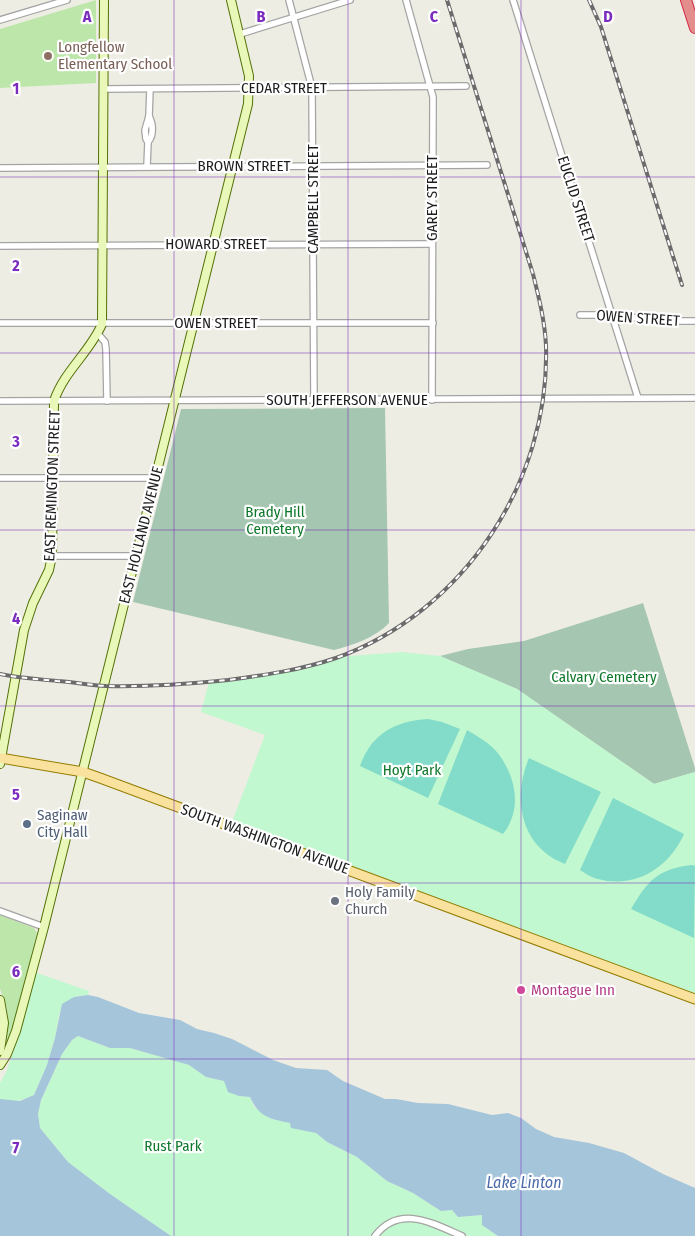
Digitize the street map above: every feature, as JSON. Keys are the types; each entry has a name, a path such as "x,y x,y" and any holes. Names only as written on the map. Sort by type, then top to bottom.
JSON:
{"highway":[{"path":"689,2 695,28"}],"main road":[{"name":"EAST REMINGTON STREET","path":"1,760 24,630 33,603 49,570 52,556 54,401 63,380 98,334 102,324 104,245 104,0"},
{"name":"EAST HOLLAND AVENUE","path":"0,1065 7,1054 16,1031 44,927 248,104 249,76 230,0"},
{"name":"SOUTH WASHINGTON AVENUE","path":"1,760 83,772 695,999"},
{"path":"0,1000 4,1023 0,1051"}],"street":[{"path":"0,20 67,0"},
{"name":"CAMPBELL STREET","path":"289,0 312,88 314,400"},
{"path":"240,34 350,0"},
{"name":"GAREY STREET","path":"406,0 433,97 432,400"},
{"name":"EUCLID STREET","path":"513,0 638,398"},
{"name":"CEDAR STREET","path":"104,89 431,88 466,86"},
{"path":"148,166 148,142 145,130 149,116 150,88"},
{"name":"BROWN STREET","path":"0,168 487,165"},
{"name":"HOWARD STREET","path":"0,246 432,244"},
{"name":"OWEN STREET","path":"580,315 612,315 661,321 695,321"},
{"name":"OWEN STREET","path":"0,324 433,323"},
{"path":"98,334 104,342 106,349 107,401"},
{"name":"SOUTH JEFFERSON AVENUE","path":"0,401 695,398"},
{"path":"0,478 156,478"},
{"path":"52,556 136,556"},
{"path":"0,911 44,927"},
{"path":"374,1236 384,1226 396,1219 412,1219 441,1227 462,1236"}],"green space":[{"path":"96,0 96,83 0,88 0,29"},
{"name":"Brady Hill Cemetery","path":"385,408 389,623 377,633 349,646 334,650 133,602 181,409"},
{"name":"Calvary Cemetery","path":"643,603 695,768 695,772 654,784 517,689 440,656 468,649 524,641"},
{"name":"Hoyt Park","path":"402,652 440,656 517,689 654,784 695,772 695,999 230,827 265,735 201,712 209,682 272,675 307,667 337,657"},
{"path":"428,719 460,729 428,798 360,766 371,745 386,731 405,723"},
{"path":"467,730 496,751 503,760 512,781 515,803 513,814 503,834 438,804"},
{"path":"529,758 601,792 565,864 550,856 538,846 529,834 524,820 521,805 521,789"},
{"path":"613,798 684,834 678,846 660,866 638,878 625,881 596,878 580,870"},
{"path":"695,866 694,938 631,909 643,890 655,878 671,869"},
{"path":"0,915 34,928 37,933 10,1039 4,1052 8,1022 7,1009 0,989"},
{"path":"37,973 89,991 88,995 74,997 60,1011 47,1065 34,1095 17,1101 0,1099 0,1083 7,1070 24,1018 30,989"},
{"name":"Rust Park","path":"78,1036 110,1048 130,1048 189,1065 206,1077 224,1081 239,1096 250,1097 255,1108 316,1133 327,1142 357,1157 387,1181 413,1193 441,1211 452,1210 458,1217 482,1215 482,1225 498,1236 171,1236 68,1162 40,1128 38,1114 41,1100 62,1054 72,1040"}],"water":[{"name":"Lake Linton","path":"88,995 139,1013 180,1020 197,1029 232,1039 273,1060 296,1068 327,1070 343,1081 385,1099 448,1104 492,1115 508,1113 521,1118 536,1129 554,1137 589,1143 624,1153 663,1174 695,1188 695,1236 498,1236 482,1225 482,1215 458,1217 452,1210 441,1211 413,1193 387,1181 357,1157 327,1142 316,1133 291,1128 290,1123 266,1116 258,1109 250,1097 228,1092 224,1081 206,1077 189,1065 130,1048 110,1048 78,1036 72,1040 62,1054 41,1100 38,1114 40,1128 68,1162 171,1236 0,1236 0,1099 20,1101 34,1095 47,1065 62,1004 74,997"}],"railway":[{"path":"0,674 100,686 152,686 228,680 310,666 336,658 382,637 423,609 460,575 490,535 515,492 533,445 543,396 546,346 533,274 447,0"},
{"path":"589,0 601,27 682,285"}],"place":[{"name":"Longfellow Elementary School","path":"48,56"},
{"name":"Saginaw City Hall","path":"27,824"},
{"name":"Holy Family Church","path":"335,901"},
{"name":"Montague Inn","path":"521,990"}]}
